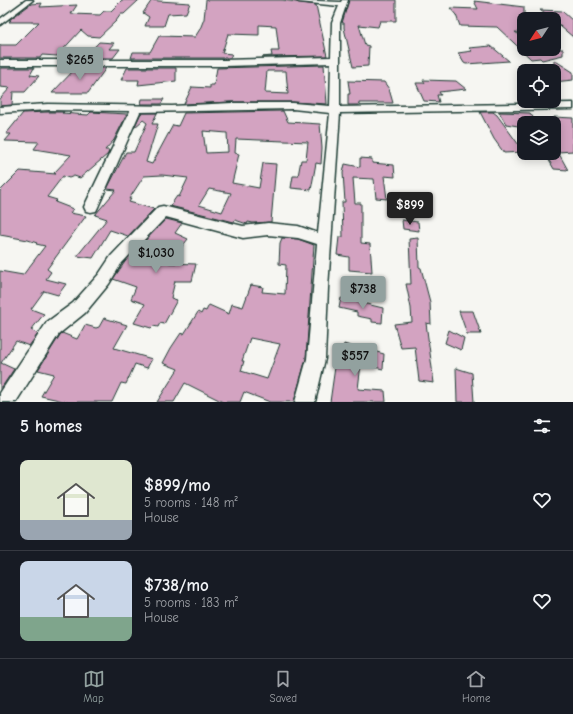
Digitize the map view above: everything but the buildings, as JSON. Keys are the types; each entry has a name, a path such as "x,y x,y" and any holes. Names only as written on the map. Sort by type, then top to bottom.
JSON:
{"street":[{"path":"0,23 30,0"},
{"path":"299,0 344,2 336,23 335,110 316,359 305,402"},
{"path":"0,64 216,63 335,60"},
{"path":"2,112 48,107 172,109 232,106 293,106 335,110 573,106"},
{"path":"91,207 137,108"},
{"path":"5,402 53,328 79,308 104,280 116,260 163,211 243,232 268,229 298,232 324,241"}]}
